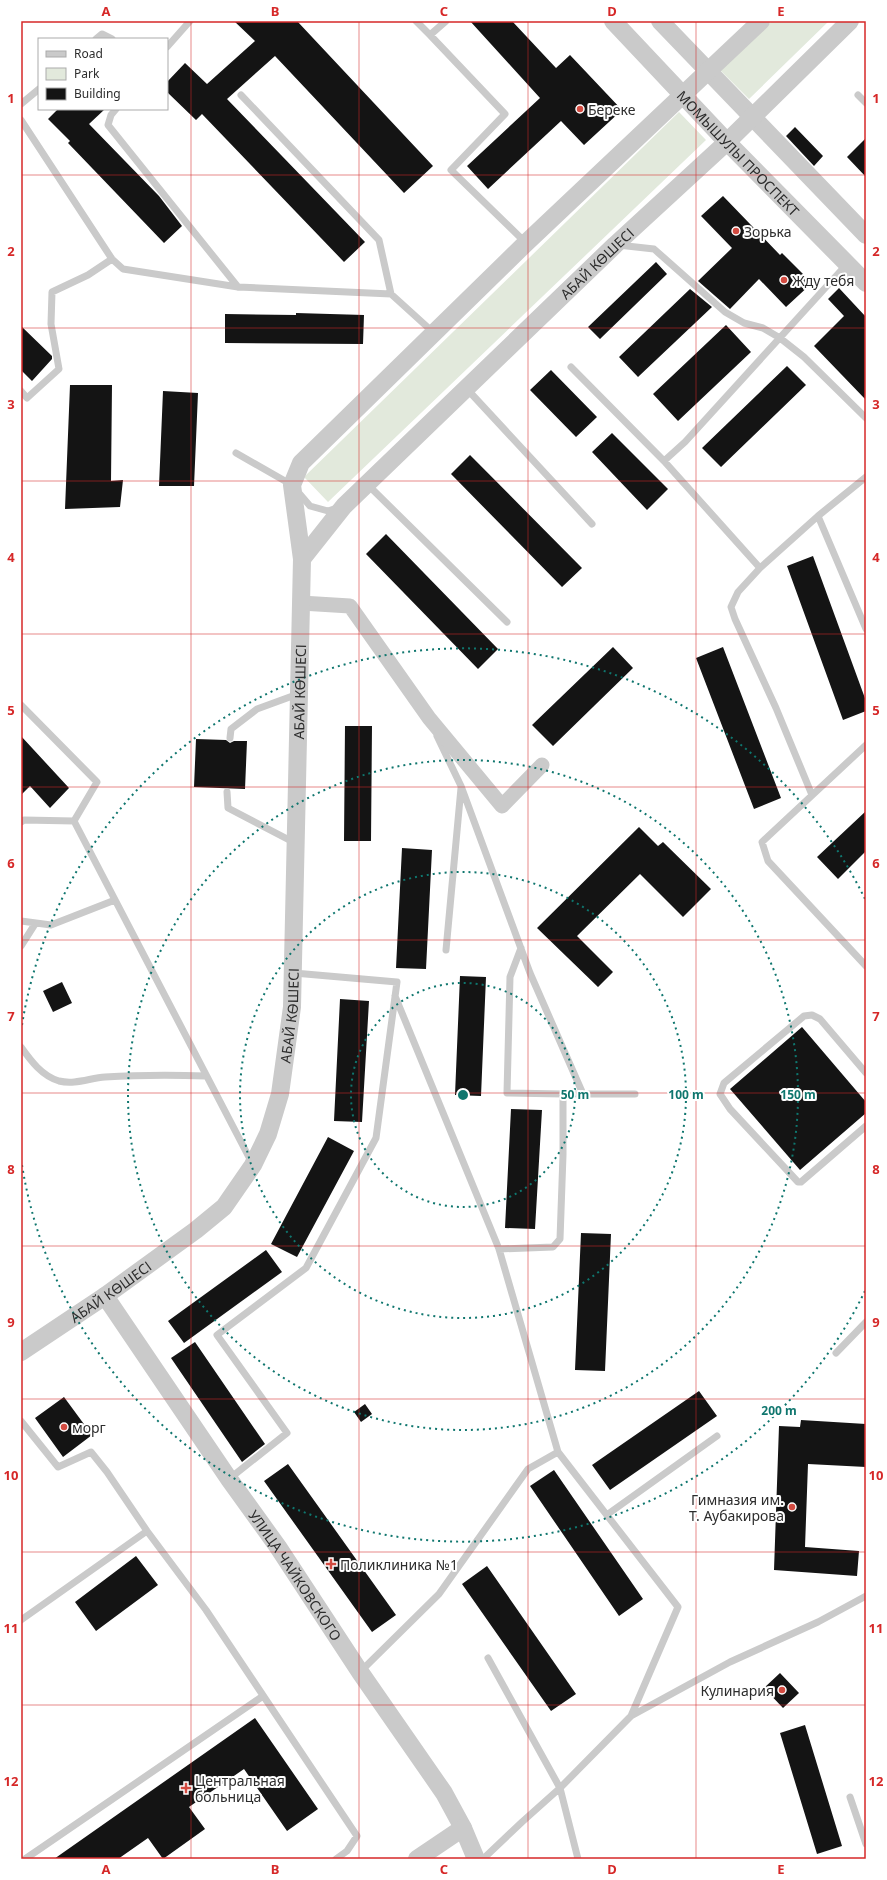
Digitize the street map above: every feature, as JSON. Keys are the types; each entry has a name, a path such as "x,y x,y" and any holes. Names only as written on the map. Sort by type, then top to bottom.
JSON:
{"street":[{"name":"МОМЫШУЛЫ ПРОСПЕКТ","path":"613,21 727,142 866,283"},
{"path":"292,485 301,463 526,243 684,96 761,21"},
{"name":"АБАЙ КӨШЕСІ","path":"302,559 344,506 368,485 466,388 615,245 727,142 850,21"},
{"path":"665,23 866,235"},
{"name":"АБАЙ КӨШЕСІ","path":"21,1352 105,1296 196,1230 224,1207 253,1165 268,1134 280,1094 292,1007 302,559 292,485"},
{"path":"301,603 350,606 429,718 502,806 542,764"},
{"name":"УЛИЦА ЧАЙКОВСКОГО","path":"105,1296 229,1479 278,1547 360,1672 444,1794 463,1828 476,1859"},
{"path":"417,1859 463,1828"}],"lane":[{"path":"168,46 190,21"},
{"path":"416,21 505,114 451,170 526,243"},
{"path":"430,35 446,21"},
{"path":"97,38 102,34 110,38"},
{"path":"21,104 38,90"},
{"path":"241,94 379,240 391,294 434,333"},
{"path":"858,95 866,103"},
{"path":"115,110 111,115 108,125 238,287"},
{"path":"21,120 112,259 123,269 238,287 391,294"},
{"path":"615,245 654,249 725,312 744,323 763,328 780,338 804,357 866,418"},
{"path":"21,391 27,398 59,369 51,324 52,292 88,275 112,259"},
{"path":"664,461 685,442 847,264"},
{"path":"571,367 664,461 760,568"},
{"path":"466,388 592,524"},
{"path":"236,453 292,485 310,506 328,511 344,506"},
{"path":"812,795 776,708 735,619 731,607 738,592 760,568 818,516 866,477"},
{"path":"368,485 507,622"},
{"path":"818,516 866,629"},
{"path":"230,738 231,729 258,709 299,694"},
{"path":"21,706 97,782 74,821"},
{"path":"429,718 461,786 521,948 583,1094"},
{"path":"866,746 762,842 768,861 866,966"},
{"path":"446,950 461,786"},
{"path":"227,792 228,808 295,843"},
{"path":"21,822 24,820 74,821"},
{"path":"74,821 253,1165"},
{"path":"21,920 35,924 51,925 115,900"},
{"path":"21,946 35,924"},
{"path":"521,948 510,977 507,1093 635,1094"},
{"path":"229,1479 287,1433 217,1335 306,1268 376,1138 397,982 292,973"},
{"path":"395,996 499,1249 558,1452 608,1514 678,1607 631,1716"},
{"path":"866,1073 820,1019 812,1015 804,1016 724,1083 720,1094 730,1109 798,1182 801,1182 866,1126"},
{"path":"21,1047 35,1066 47,1075 59,1081 76,1082 98,1078 153,1074 206,1076"},
{"path":"499,1249 553,1247 560,1239 563,1155 563,1094"},
{"path":"836,1353 866,1322"},
{"path":"21,1421 58,1467 91,1452 107,1472 147,1531 206,1610 357,1836 347,1851 336,1859"},
{"path":"608,1514 717,1436"},
{"path":"360,1672 439,1594 528,1469 558,1452"},
{"path":"21,1620 147,1531"},
{"path":"483,1859 560,1788 631,1716 730,1662 818,1622 866,1596"},
{"path":"488,1658 560,1788 578,1859"},
{"path":"25,1859 263,1696"},
{"path":"850,1797 866,1844"}],"green space":[{"path":"772,21 829,21 749,99 720,70"},
{"path":"679,112 706,140 328,502 304,477"}],"building":[{"path":"234,21 297,21 433,166 404,193 275,56 227,99 365,242 344,262 202,114 196,120 168,93 168,81 185,63 207,84 255,41"},
{"path":"470,21 512,21 556,68 570,55 622,110 584,145 561,121 488,189 467,166 540,98"},
{"path":"57,110 104,110 89,124 159,196 182,226 164,243 68,143 70,141 48,119"},
{"path":"795,127 823,156 814,166 786,136"},
{"path":"866,138 866,177 847,157"},
{"path":"723,196 780,255 782,253 812,283 786,307 759,279 730,309 698,281 732,248 701,216"},
{"path":"656,262 667,274 600,339 588,327"},
{"path":"839,288 866,317 866,400 814,346 844,316 828,299"},
{"path":"690,289 712,307 638,377 619,357"},
{"path":"296,313 364,315 363,344 225,343 225,314 296,315"},
{"path":"726,325 751,352 678,421 653,394"},
{"path":"21,326 52,356 52,359 32,381 21,370"},
{"path":"787,366 806,385 721,467 702,448"},
{"path":"551,370 597,417 576,437 530,390"},
{"path":"70,385 112,385 111,481 123,480 120,507 65,509"},
{"path":"163,391 198,393 194,486 159,486"},
{"path":"612,433 668,489 647,510 592,452"},
{"path":"470,455 582,568 562,587 451,474"},
{"path":"386,534 498,649 478,669 366,554"},
{"path":"813,556 866,701 866,711 843,720 787,566"},
{"path":"613,647 633,668 553,746 532,725"},
{"path":"723,647 781,798 754,809 696,658"},
{"path":"345,726 372,726 371,841 344,841"},
{"path":"21,736 69,788 50,808 30,786 21,795"},
{"path":"196,739 226,740 230,743 234,741 247,741 245,789 194,787"},
{"path":"866,811 866,851 838,879 817,857"},
{"path":"639,827 658,846 663,842 711,889 683,917 640,874 577,936 613,972 598,987 537,928"},
{"path":"402,848 432,850 426,969 396,968"},
{"path":"460,976 486,977 481,1096 455,1095"},
{"path":"62,982 72,1003 53,1012 43,991"},
{"path":"340,999 369,1001 362,1122 334,1121"},
{"path":"802,1027 866,1102 866,1113 800,1170 730,1089"},
{"path":"511,1109 542,1110 535,1229 505,1228"},
{"path":"328,1137 354,1151 297,1257 271,1244"},
{"path":"581,1233 611,1234 605,1371 575,1370"},
{"path":"266,1250 282,1272 184,1343 168,1321"},
{"path":"195,1342 265,1444 242,1462 171,1358"},
{"path":"699,1391 717,1416 610,1490 592,1465"},
{"name":"морг","path":"64,1397 92,1435 63,1457 35,1418"},
{"path":"365,1404 372,1414 361,1422 354,1412"},
{"name":"Гимназия им. Т. Аубакирова","path":"801,1420 866,1424 866,1467 808,1464 805,1547 859,1551 857,1576 774,1570 779,1426 800,1427"},
{"path":"288,1464 396,1615 372,1632 264,1481"},
{"path":"554,1470 643,1599 619,1616 530,1486"},
{"path":"136,1556 158,1585 96,1631 75,1602"},
{"path":"487,1566 576,1694 551,1711 462,1584"},
{"name":"Кулинария","path":"780,1673 799,1693 783,1708 764,1688"},
{"name":"Центральная больница","path":"255,1718 318,1809 287,1831 244,1769 189,1807 205,1829 163,1859 148,1838 118,1859 54,1859"},
{"path":"805,1725 842,1846 817,1854 780,1733"}],"place":[{"name":"Береке","path":"580,109"},
{"name":"Зорька","path":"736,231"},
{"name":"Жду тебя","path":"784,280"},
{"name":"морг","path":"64,1427"},
{"name":"Гимназия им. Т. Аубакирова","path":"792,1507"},
{"name":"Поликлиника №1","path":"331,1564"},
{"name":"Кулинария","path":"782,1690"},
{"name":"Центральная больница","path":"186,1788"}]}
